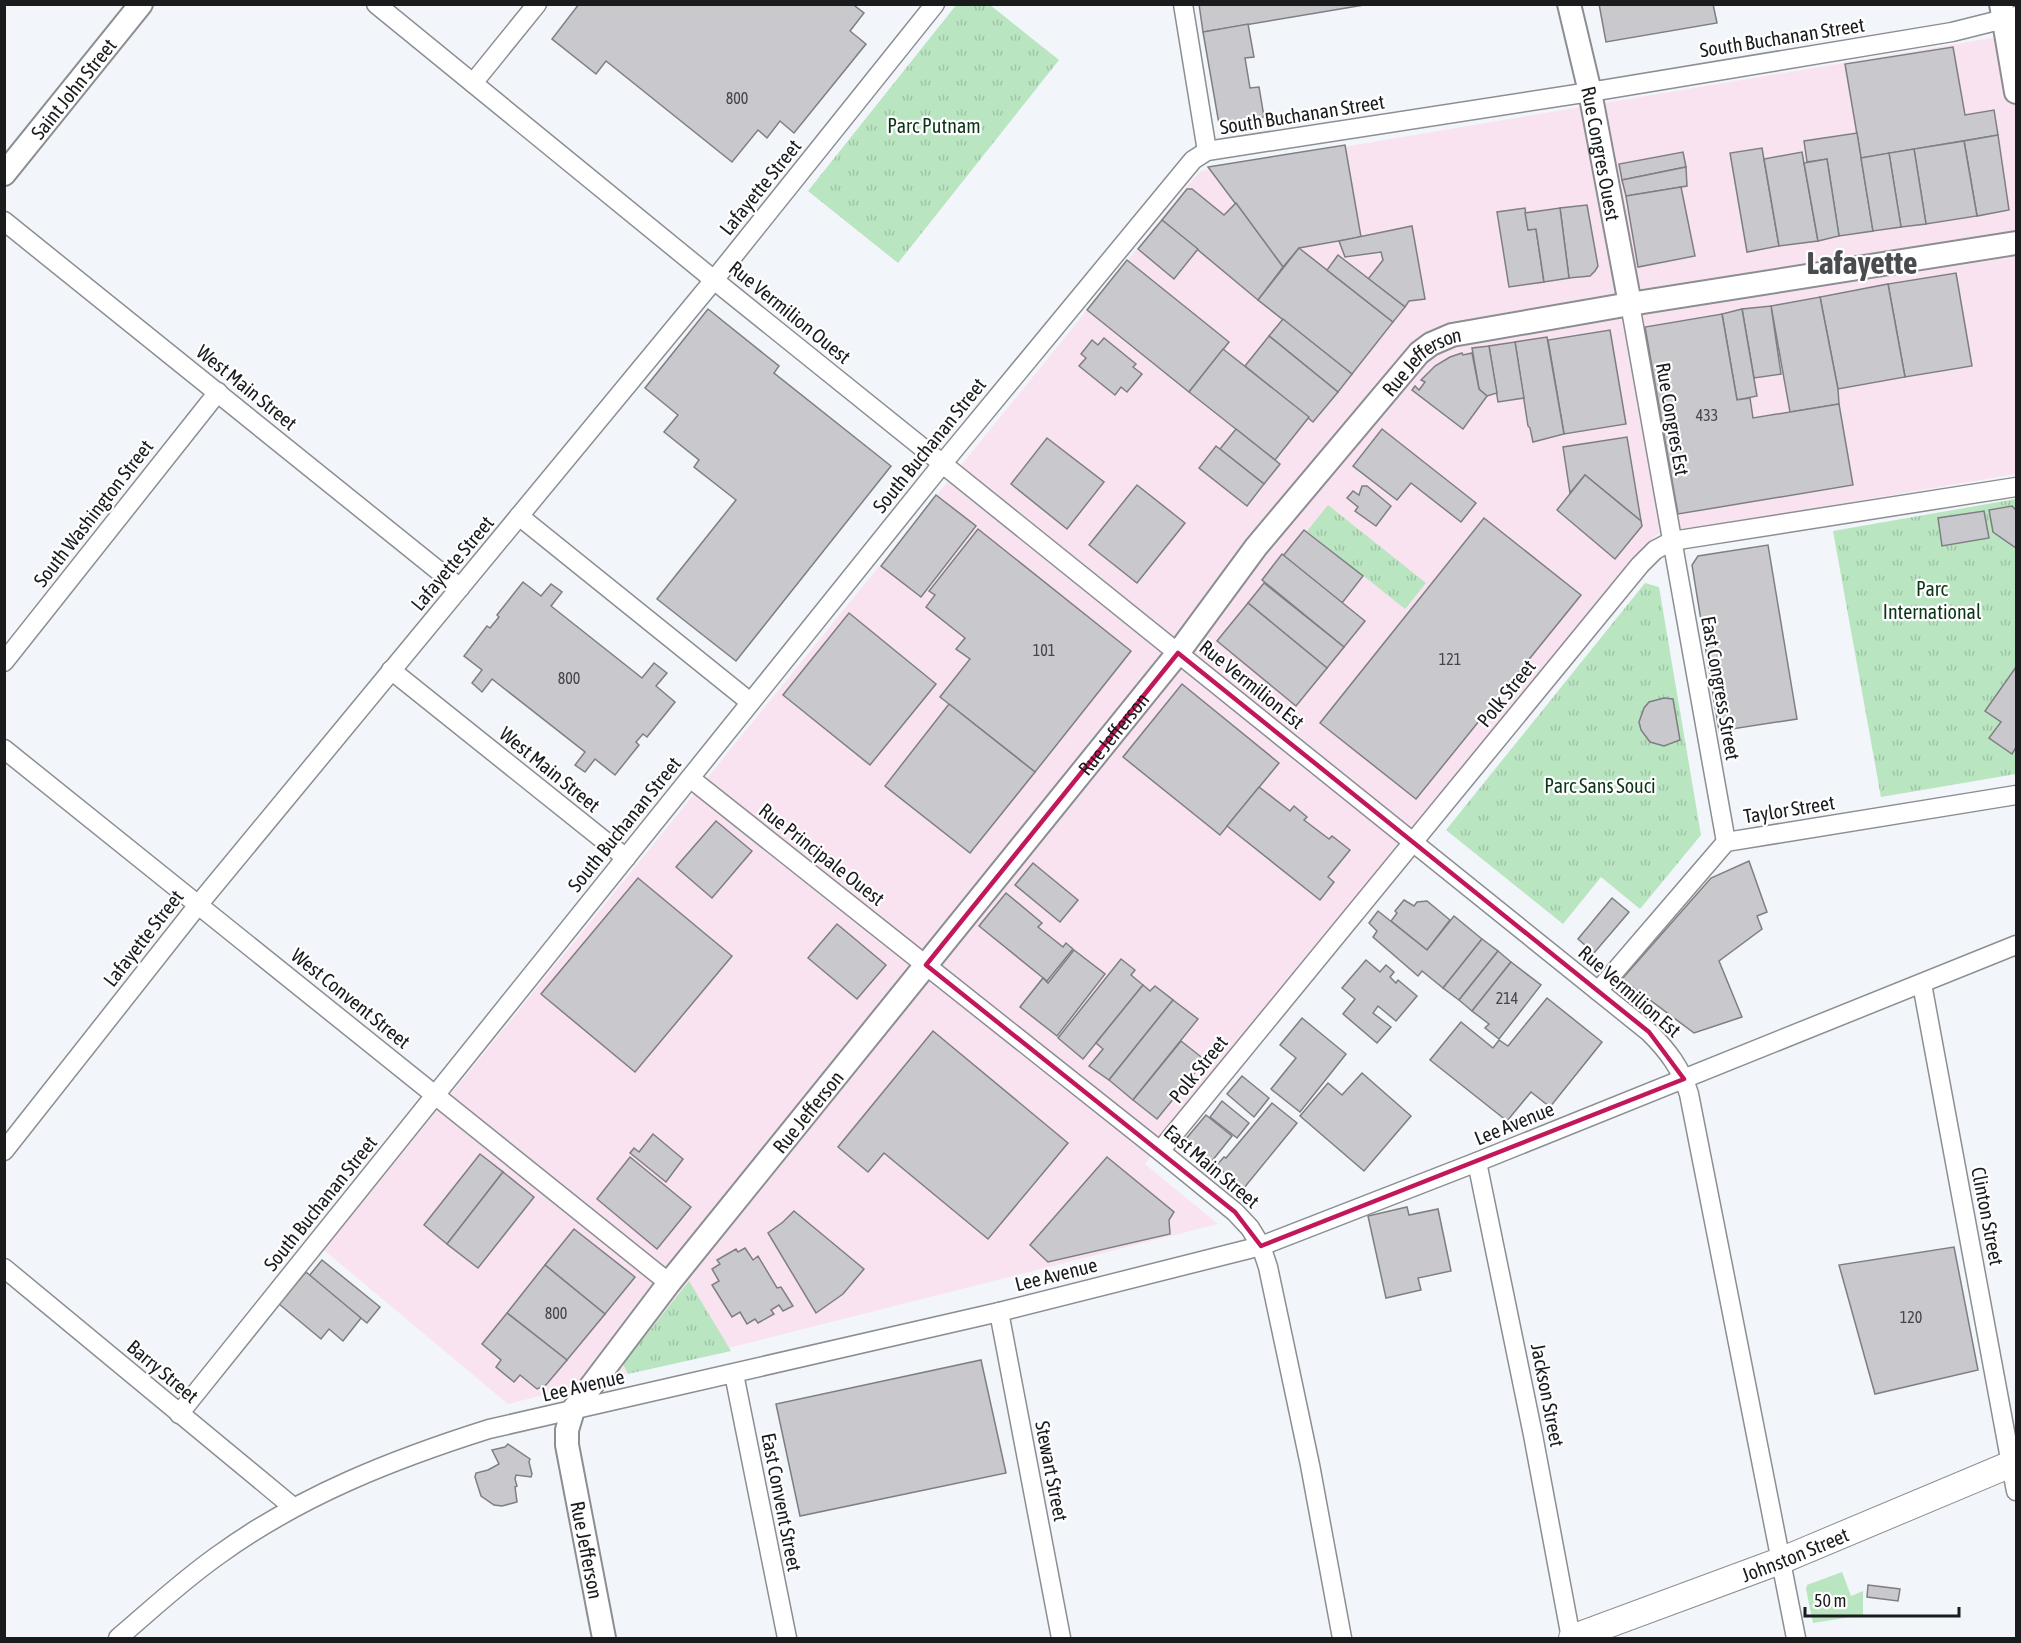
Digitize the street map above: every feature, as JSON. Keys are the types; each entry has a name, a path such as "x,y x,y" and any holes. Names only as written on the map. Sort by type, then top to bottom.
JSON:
{"main road":[{"name":"Johnston Street","path":"1571,1638 1780,1561 2014,1463"}],"street":[{"name":"Saint John Street","path":"4,174 141,4"},
{"name":"Rue Vermilion Ouest","path":"376,4 714,280 1178,653"},
{"path":"473,83 537,4"},
{"name":"Lafayette Street","path":"4,1151 198,905 714,280 935,4"},
{"path":"1183,4 1207,152"},
{"name":"Rue Congres Ouest","path":"1569,4 1590,92 1630,304"},
{"path":"2007,14 2016,92"},
{"name":"South Buchanan Street","path":"179,1414 942,463 1193,160 1207,152 1952,32 2007,14"},
{"name":"West Main Street","path":"4,221 460,588"},
{"name":"Rue Jefferson","path":"604,1638 567,1445 567,1430 573,1410 669,1283 1178,653 1256,547 1419,353 1431,344 1452,335 1630,304 2016,243"},
{"name":"Rue Congres Est","path":"1630,304 1672,541"},
{"name":"South Washington Street","path":"4,662 218,392"},
{"name":"Polk Street","path":"1160,1151 1640,565 1655,550 1672,541 2016,487"},
{"path":"519,516 750,702"},
{"name":"East Congress Street","path":"1672,541 1726,842"},
{"name":"Rue Vermilion Est","path":"1178,653 1649,1032 1678,1065 1684,1079 1796,1638"},
{"name":"West Main Street","path":"391,670 626,858"},
{"name":"West Convent Street","path":"4,749 669,1283"},
{"name":"Rue Principale Ouest","path":"690,778 926,965"},
{"name":"Taylor Street","path":"1598,992 1726,842 2016,795"},
{"name":"Lee Avenue","path":"118,1638 220,1553 293,1507 370,1470 429,1448 489,1429 999,1312 1261,1246 1477,1162 2016,945"},
{"name":"East Main Street","path":"926,965 1160,1151 1235,1212 1250,1228 1261,1246 1268,1267 1310,1465 1342,1638"},
{"name":"Clinton Street","path":"1922,984 2014,1463 2016,1491"},
{"name":"Jackson Street","path":"1477,1162 1533,1435 1571,1638"},
{"name":"Barry Street","path":"4,1268 293,1507"},
{"name":"Stewart Street","path":"999,1312 1061,1638"},
{"name":"East Convent Street","path":"734,1374 787,1638"}],"highlighted area":[{"path":"1178,653 1649,1032 1684,1079 1261,1246 1235,1212 926,965"}],"shaded area":[{"path":"2016,31 2016,474 1656,535 1145,1164 1218,1224 508,1404 324,1250 1200,171 1992,38"}],"green space":[{"name":"Parc Putnam","path":"957,4 990,5 1059,60 898,263 808,191"},
{"name":"Parc International","path":"2016,499 2016,774 1881,797 1833,531"},
{"path":"1328,505 1426,583 1405,609 1307,531"},
{"name":"Parc Sans Souci","path":"1645,583 1659,587 1701,835 1640,909 1601,877 1563,924 1446,830"},
{"path":"689,1281 731,1351 628,1374 623,1364"},
{"path":"1842,1572 1851,1596 1863,1591 1863,1615 1813,1623 1807,1585"}],"building":[{"path":"579,4 857,4 855,6 864,13 850,31 866,44 794,133 780,121 767,138 758,130 732,162 606,61 596,74 552,39"},
{"path":"1199,4 1370,4 1203,32"},
{"path":"1599,4 1713,4 1717,23 1606,42"},
{"path":"1248,24 1254,57 1245,58 1250,88 1259,87 1264,117 1219,124 1203,32"},
{"path":"1953,47 1965,115 1994,110 1998,135 1861,158 1845,64"},
{"path":"1857,133 1873,231 1839,236 1827,159 1807,162 1804,141"},
{"path":"1998,135 2009,210 1977,216 1964,141"},
{"path":"1964,141 1977,216 1926,224 1914,149"},
{"path":"1345,145 1361,237 1299,248 1283,267 1208,167"},
{"path":"1762,148 1779,246 1747,252 1730,153"},
{"path":"1914,149 1926,224 1901,227 1889,153"},
{"path":"1683,152 1686,167 1622,180 1619,164"},
{"path":"1802,152 1818,241 1779,246 1764,159"},
{"path":"1889,153 1901,227 1873,231 1861,158"},
{"path":"1827,159 1839,236 1818,241 1804,163"},
{"path":"1686,167 1687,186 1626,196 1622,180"},
{"path":"1681,187 1695,256 1638,267 1626,196"},
{"path":"1187,189 1192,189 1224,215 1236,203 1283,267 1258,300 1162,220"},
{"path":"1587,205 1598,266 1590,276 1569,278 1560,208"},
{"path":"1525,208 1528,230 1536,229 1544,282 1509,287 1497,212"},
{"path":"1560,208 1569,278 1544,282 1536,229 1528,230 1525,213"},
{"path":"1162,220 1198,249 1174,279 1138,249"},
{"path":"1412,226 1425,299 1409,301 1405,307 1368,279 1383,260 1381,252 1345,257 1339,241"},
{"path":"1299,248 1393,322 1352,374 1258,300"},
{"path":"1338,255 1405,307 1393,322 1327,270"},
{"path":"1127,260 1229,342 1189,392 1087,310"},
{"path":"1956,273 1972,366 1905,377 1888,284"},
{"path":"1888,284 1905,377 1838,389 1820,297"},
{"path":"1820,297 1839,404 1790,412 1771,306"},
{"path":"1771,306 1781,374 1754,378 1742,309"},
{"path":"708,309 779,366 774,373 891,466 736,661 657,599 736,500 694,467 699,460 664,432 678,415 645,388"},
{"path":"1742,309 1757,396 1737,400 1722,314"},
{"path":"1722,314 1737,400 1750,398 1753,418 1839,404 1853,485 1678,514 1645,327"},
{"path":"1283,319 1352,374 1338,392 1269,336"},
{"path":"1610,330 1626,424 1564,434 1548,340"},
{"path":"1269,336 1338,392 1313,422 1245,366"},
{"path":"1547,337 1564,434 1533,442 1528,426 1515,342"},
{"path":"1104,338 1136,364 1133,367 1142,374 1127,392 1121,387 1115,395 1079,366 1086,358 1081,354 1092,340 1098,345"},
{"path":"1515,342 1524,398 1498,402 1489,346"},
{"path":"1489,346 1497,393 1487,396 1479,389 1472,348"},
{"path":"1223,349 1309,417 1275,460 1189,392"},
{"path":"1462,353 1463,355 1472,353 1479,389 1487,396 1463,429 1412,390 1415,386 1419,390 1425,382 1421,380 1435,366"},
{"path":"1236,429 1280,464 1264,484 1220,449"},
{"path":"1382,429 1476,503 1461,522 1411,483 1397,500 1353,466"},
{"path":"1627,437 1641,521 1585,475 1570,493 1563,447"},
{"path":"1047,438 1104,482 1067,529 1011,484"},
{"path":"1216,446 1264,484 1247,506 1199,468"},
{"path":"1585,475 1641,521 1642,526 1615,559 1557,510"},
{"path":"1137,485 1185,523 1137,583 1089,545"},
{"path":"1362,486 1367,486 1391,506 1376,526 1355,511 1358,507 1347,498 1353,491 1359,495"},
{"path":"936,495 976,526 921,597 881,566"},
{"path":"2012,506 2016,510 2016,548 1993,532 1989,510"},
{"path":"1984,511 1989,538 1942,546 1938,518"},
{"path":"1484,518 1581,595 1416,799 1320,723"},
{"path":"978,529 1131,651 1035,772 940,697 970,659 956,649 965,638 926,607 935,595 929,591"},
{"path":"1304,530 1363,576 1342,603 1283,556"},
{"path":"1768,545 1797,719 1719,731 1692,565 1698,556"},
{"path":"1282,554 1365,621 1344,647 1262,580"},
{"path":"523,582 541,596 551,584 562,592 551,606 642,678 654,663 667,673 656,686 675,702 647,737 643,734 636,742 639,745 615,775 595,759 585,772 575,765 585,752 492,679 482,692 472,683 482,670 464,656 487,626 490,628 499,617 497,615"},
{"path":"1264,583 1344,647 1327,668 1248,603"},
{"path":"1248,603 1327,668 1296,706 1217,641"},
{"path":"849,613 936,684 870,765 783,695"},
{"path":"2016,667 2016,747 2012,754 1989,738 2001,722 1985,711"},
{"path":"1182,684 1279,763 1220,835 1123,757"},
{"path":"1664,698 1673,699 1680,740 1664,746 1650,742 1641,730 1639,722 1649,702"},
{"path":"949,704 1035,772 970,853 885,786"},
{"path":"1259,787 1290,811 1294,806 1307,817 1304,820 1329,839 1332,836 1350,850 1328,877 1334,882 1320,900 1227,826"},
{"path":"716,821 752,851 712,898 676,867"},
{"path":"1749,861 1767,912 1757,916 1762,929 1719,961 1742,1017 1694,1033 1622,979 1711,878"},
{"path":"1033,863 1078,900 1060,922 1015,885"},
{"path":"638,878 732,956 635,1072 541,994"},
{"path":"1006,893 1042,923 1038,927 1063,947 1066,943 1073,949 1047,981 979,926"},
{"path":"1612,898 1629,912 1594,953 1578,939"},
{"path":"1404,900 1414,906 1417,902 1427,901 1450,920 1427,950 1391,921 1397,913 1395,911"},
{"path":"1378,911 1427,950 1454,916 1482,939 1443,988 1422,971 1418,976 1373,937 1377,931 1369,923"},
{"path":"837,924 886,965 857,999 808,958"},
{"path":"1482,939 1498,951 1459,1000 1443,988"},
{"path":"1074,950 1105,974 1057,1036 1020,1007 1043,978 1048,983"},
{"path":"1498,951 1511,962 1472,1011 1459,1000"},
{"path":"1121,959 1135,970 1131,975 1143,985 1083,1059 1058,1038"},
{"path":"1366,960 1380,972 1386,965 1394,972 1390,977 1396,983 1398,980 1417,996 1396,1021 1378,1006 1373,1013 1391,1027 1377,1043 1343,1014 1355,999 1342,988"},
{"path":"1511,962 1541,985 1499,1039 1485,1028 1489,1024 1472,1011"},
{"path":"1143,985 1150,991 1155,986 1173,1000 1109,1080 1089,1066 1103,1049 1096,1043"},
{"path":"1547,998 1602,1042 1550,1107 1531,1092 1507,1121 1430,1060 1461,1022 1493,1048 1499,1040 1508,1046"},
{"path":"1173,1000 1198,1019 1133,1100 1109,1080"},
{"path":"1302,1018 1346,1054 1300,1112 1271,1089 1296,1058 1280,1045"},
{"path":"933,1031 1068,1143 988,1239 884,1153 868,1172 838,1147"},
{"path":"1181,1041 1205,1060 1157,1119 1133,1100"},
{"path":"1362,1073 1411,1116 1364,1171 1300,1116 1328,1083 1342,1095"},
{"path":"1242,1076 1269,1098 1254,1117 1227,1094"},
{"path":"1222,1101 1249,1123 1237,1138 1210,1117"},
{"path":"1272,1103 1297,1123 1244,1188 1216,1166 1224,1157 1226,1158"},
{"path":"1206,1115 1232,1136 1212,1161 1185,1140"},
{"path":"653,1134 683,1159 666,1182 630,1153 634,1148 639,1152"},
{"path":"480,1154 503,1172 447,1244 424,1225"},
{"path":"630,1157 691,1207 657,1249 597,1199"},
{"path":"1107,1157 1174,1212 1169,1220 1170,1234 1048,1262 1030,1245"},
{"path":"503,1172 534,1197 478,1268 447,1244"},
{"path":"1407,1207 1409,1215 1438,1209 1451,1271 1418,1278 1421,1290 1386,1298 1368,1216"},
{"path":"794,1211 864,1269 843,1294 816,1313 768,1233"},
{"path":"574,1229 635,1277 605,1314 545,1265"},
{"path":"1954,1247 1978,1370 1875,1394 1839,1265"},
{"path":"745,1248 753,1260 758,1256 777,1288 781,1287 793,1306 783,1311 779,1305 771,1310 774,1314 758,1323 755,1319 747,1324 740,1312 732,1317 712,1285 719,1281 712,1269 720,1264 717,1260 736,1249 738,1252"},
{"path":"322,1260 380,1307 367,1323 309,1276"},
{"path":"545,1265 605,1314 567,1360 507,1313"},
{"path":"306,1272 361,1318 343,1341 329,1329 321,1339 279,1304"},
{"path":"507,1313 567,1360 546,1385 537,1389 520,1375 514,1382 496,1367 501,1360 482,1344"},
{"path":"981,1360 1006,1473 800,1516 776,1404"},
{"path":"508,1444 530,1459 532,1474 531,1477 516,1475 517,1502 502,1506 494,1505 481,1496 475,1477 476,1473 499,1464 492,1450"},
{"path":"1868,1585 1900,1589 1898,1601 1867,1597"}],"district":[{"name":"Lafayette","path":"1862,262"}]}
